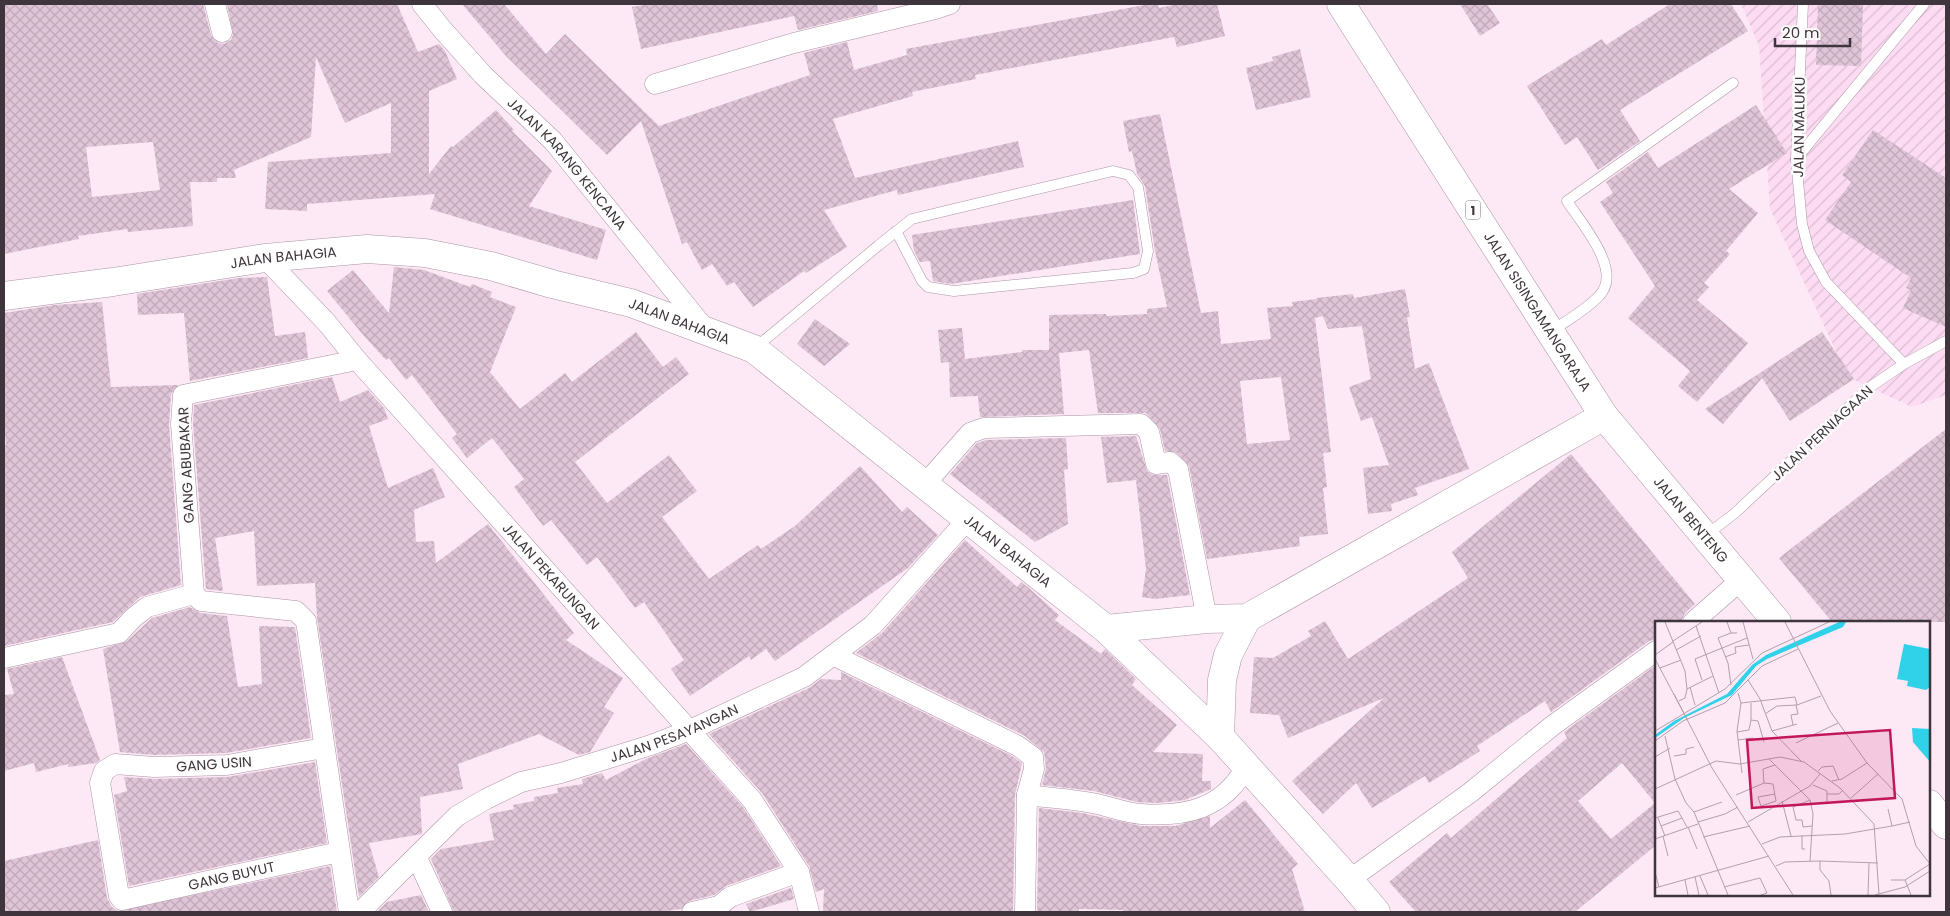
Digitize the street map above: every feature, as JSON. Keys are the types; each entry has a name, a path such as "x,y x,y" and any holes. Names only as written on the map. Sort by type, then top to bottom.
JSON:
{"main road":[{"name":"JALAN SISINGAMANGARAJA","path":"1341,4 1604,416"},
{"name":"JALAN BAHAGIA","path":"4,296 113,282 265,258 367,250 425,253 491,266 552,284 631,303 754,348 1106,629 1220,737 1376,912"},
{"name":"JALAN BENTENG","path":"1604,416 1776,621"},
{"path":"1106,629 1207,618 1247,618 1604,416"},
{"path":"1220,737 1222,680 1228,655 1247,618"},
{"path":"1930,805 1946,825"}],"street":[{"path":"215,4 222,32"},
{"name":"JALAN KARANG KENCANA","path":"422,4 483,75 553,141 704,329"},
{"path":"656,84 794,44 950,4"},
{"name":"JALAN PEKARUNGAN","path":"265,258 327,323 357,360 752,800 799,872 809,912"},
{"name":"GANG ABUBAKAR","path":"194,594 181,424 183,396 357,360"},
{"path":"925,484 970,433 984,428 1141,424 1150,432 1156,464 1170,462 1178,469 1207,618"},
{"name":"JALAN PESAYANGAN","path":"360,912 417,858 457,816 486,799 521,782 561,773 651,745 690,730 804,677 835,656 873,625 968,519"},
{"path":"1694,621 1742,580"},
{"path":"4,658 118,634 147,607 194,594 201,601 296,611 304,618 307,624 349,912"},
{"path":"1349,880 1472,792 1552,726 1655,652"},
{"path":"835,656 1018,746 1033,757 1034,770 1027,795 1025,912"},
{"name":"GANG USIN","path":"122,900 119,896 100,783 104,771 120,764 154,767 227,765 324,748"},
{"path":"1027,795 1092,802 1140,814 1190,813 1217,801 1240,777 1246,767"},
{"name":"GANG BUYUT","path":"122,900 340,852"},
{"path":"417,858 442,912"},
{"path":"692,912 719,906 730,897 799,872"}],"lane":[{"name":"JALAN MALUKU","path":"1803,4 1796,159 1802,224 1809,251 1826,282 1904,364"},
{"path":"1796,159 1924,4"},
{"path":"1552,332 1600,296 1608,278 1605,260 1567,200 1733,83"},
{"path":"754,348 896,231 912,219 1113,171 1129,175 1138,187 1148,251 1144,269 1133,273 954,290 928,287 922,281 896,231"},
{"name":"JALAN PERNIAGAAN","path":"1705,537 1735,513 1870,387 1904,364 1946,341"}],"shaded area":[{"path":"1741,4 1946,4 1946,395 1912,407 1848,377 1770,209 1759,46"}],"building":[{"path":"4,4 203,4 211,35 218,43 224,44 231,40 233,35 227,4 397,4 418,52 439,44 445,51 457,79 429,91 429,174 451,146 453,147 496,110 514,130 512,131 552,171 529,206 606,230 597,260 430,209 435,194 307,204 307,211 265,209 268,162 391,153 391,103 345,123 316,57 311,137 234,170 236,178 217,178 217,182 190,182 193,226 128,232 127,229 78,236 79,239 4,254","holes":["153,142 160,190 92,197 86,147"]},
{"path":"462,4 504,4 546,54 565,34 659,126 810,75 804,53 847,42 854,70 907,55 906,49 1150,4 1158,4 1159,8 1178,4 1217,4 1225,36 1177,47 1174,37 975,75 976,79 912,92 913,96 833,119 855,178 1018,141 1024,167 898,195 897,190 824,210 847,247 806,273 804,271 753,307 734,282 727,286 712,264 702,270 687,242 682,244 641,121 607,155 506,56"},
{"path":"649,4 877,4 878,11 798,30 794,16 641,49 632,7"},
{"path":"1460,4 1487,4 1500,23 1480,36"},
{"path":"1670,4 1731,4 1748,31 1620,110 1640,141 1598,170 1577,137 1565,145 1527,86 1602,39 1606,45"},
{"path":"1818,4 1863,4 1861,66 1816,65"},
{"path":"1300,49 1311,97 1256,110 1246,68 1273,61 1272,57"},
{"path":"1756,105 1787,153 1729,189 1758,213 1726,251 1730,254 1704,283 1709,287 1697,300 1748,343 1697,402 1678,386 1690,371 1628,318 1655,286 1600,202 1613,193 1606,182 1648,152 1658,168"},
{"path":"1160,114 1201,313 1218,311 1221,344 1271,339 1267,308 1293,306 1292,302 1316,298 1353,294 1354,298 1405,289 1415,369 1429,363 1469,469 1415,488 1418,495 1391,504 1392,511 1368,514 1363,468 1389,465 1372,417 1361,421 1349,387 1371,379 1362,326 1328,329 1323,316 1315,318 1331,452 1323,453 1327,487 1323,488 1328,534 1299,537 1300,546 1207,559 1189,466 1177,453 1165,451 1160,429 1146,413 1098,413 1089,350 1059,353 1064,414 980,417 978,396 950,397 949,362 941,363 938,330 962,328 965,359 1022,352 1022,350 1049,350 1049,315 1106,314 1106,316 1147,314 1147,309 1167,307 1155,251 1145,186 1137,174 1132,151 1129,152 1123,121","holes":["1281,377 1290,440 1247,444 1240,381"]},
{"path":"1873,130 1946,178 1946,327 1903,308 1911,290 1906,288 1911,278 1825,220 1851,182 1842,175"},
{"path":"1133,200 1140,254 951,284 933,281 930,261 920,262 914,251 912,235"},
{"path":"394,267 424,270 470,287 472,284 492,292 490,297 516,307 490,372 520,409 565,373 572,382 636,332 663,367 676,357 689,374 575,462 607,503 669,455 697,491 662,517 709,579 758,545 761,549 795,526 860,466 902,512 907,507 938,535 908,568 775,661 766,649 751,660 749,656 690,696 671,669 684,660 644,602 635,608 597,557 587,565 551,520 543,526 514,487 524,479 492,438 467,458 452,438 457,434 412,375 406,380 389,358 386,360 364,336 327,291 353,270 389,313"},
{"path":"267,277 275,336 305,332 308,358 190,381 184,313 138,315 137,294 239,278"},
{"path":"102,302 111,387 178,385 171,394 169,425 181,585 140,597 113,622 4,646 4,445 6,445 4,423 4,313 55,305"},
{"path":"815,319 850,344 824,366 797,344"},
{"path":"1822,332 1854,379 1790,421 1762,378 1723,424 1705,409"},
{"path":"332,377 340,402 368,390 384,408 388,419 369,426 388,488 433,468 445,497 414,510 416,542 434,541 436,563 488,524 574,633 566,640 623,678 604,707 614,713 590,752 579,755 539,734 458,764 463,789 420,797 422,834 369,843 379,877 359,897 317,618 315,583 257,586 254,531 215,538 223,591 206,589 193,424 194,405"},
{"path":"1946,429 1946,622 1831,621 1779,558"},
{"path":"1136,436 1147,471 1152,475 1167,475 1190,595 1155,599 1142,597 1146,569 1136,480 1107,483 1101,437"},
{"path":"1066,438 1068,469 1064,470 1068,524 1035,542 950,474 977,443 986,440"},
{"path":"1571,454 1695,604 1685,613 1681,621 1655,621 1655,639 1649,641 1551,712 1545,701 1477,746 1480,751 1429,783 1425,776 1372,808 1356,783 1323,814 1292,781 1384,698 1288,738 1279,715 1250,713 1254,657 1273,658 1311,636 1308,631 1325,621 1348,659 1468,578 1452,552"},
{"path":"965,540 1017,587 1021,582 1030,589 1059,615 1055,620 1101,654 1105,649 1136,679 1132,685 1177,725 1153,752 1203,754 1202,781 1211,781 1211,789 1185,800 1157,803 1137,802 1094,791 1042,785 1046,768 1044,752 1025,736 856,653 882,633"},
{"path":"190,607 200,613 227,616 238,687 262,684 259,626 295,627 311,738 226,753 154,755 120,752 103,649 127,641 152,618"},
{"path":"62,657 100,760 96,763 68,767 68,764 36,772 34,763 4,771 4,695 14,694 7,669"},
{"path":"1655,666 1655,803 1655,846 1575,912 1416,912 1389,882 1447,833 1451,838 1567,738 1564,732","holes":["1622,763 1655,803 1611,839 1578,801"]},
{"path":"841,672 1012,756 1022,763 1015,795 1013,912 823,912 824,889 816,892 809,866 762,793 709,734 809,688 821,679 841,680"},
{"path":"686,744 743,807 781,866 726,886 714,895 689,901 681,909 659,912 454,912 431,859 441,849 494,840 489,814 514,809 513,805 534,801 534,797 558,793 557,788 583,784 582,779 602,773 606,780 646,759"},
{"path":"315,762 327,843 129,886 114,795 127,791 124,777 154,779 227,777"},
{"path":"1245,800 1298,864 1292,869 1305,912 1123,912 1123,910 1079,909 1079,912 1037,912 1039,808 1082,813 1141,826 1175,826 1210,816 1210,828"},
{"path":"98,840 107,898 112,907 118,911 330,866 337,912 4,912 4,861"},
{"path":"791,888 794,899 750,912 746,904"},
{"path":"421,895 429,912 377,912 387,902"}]}
